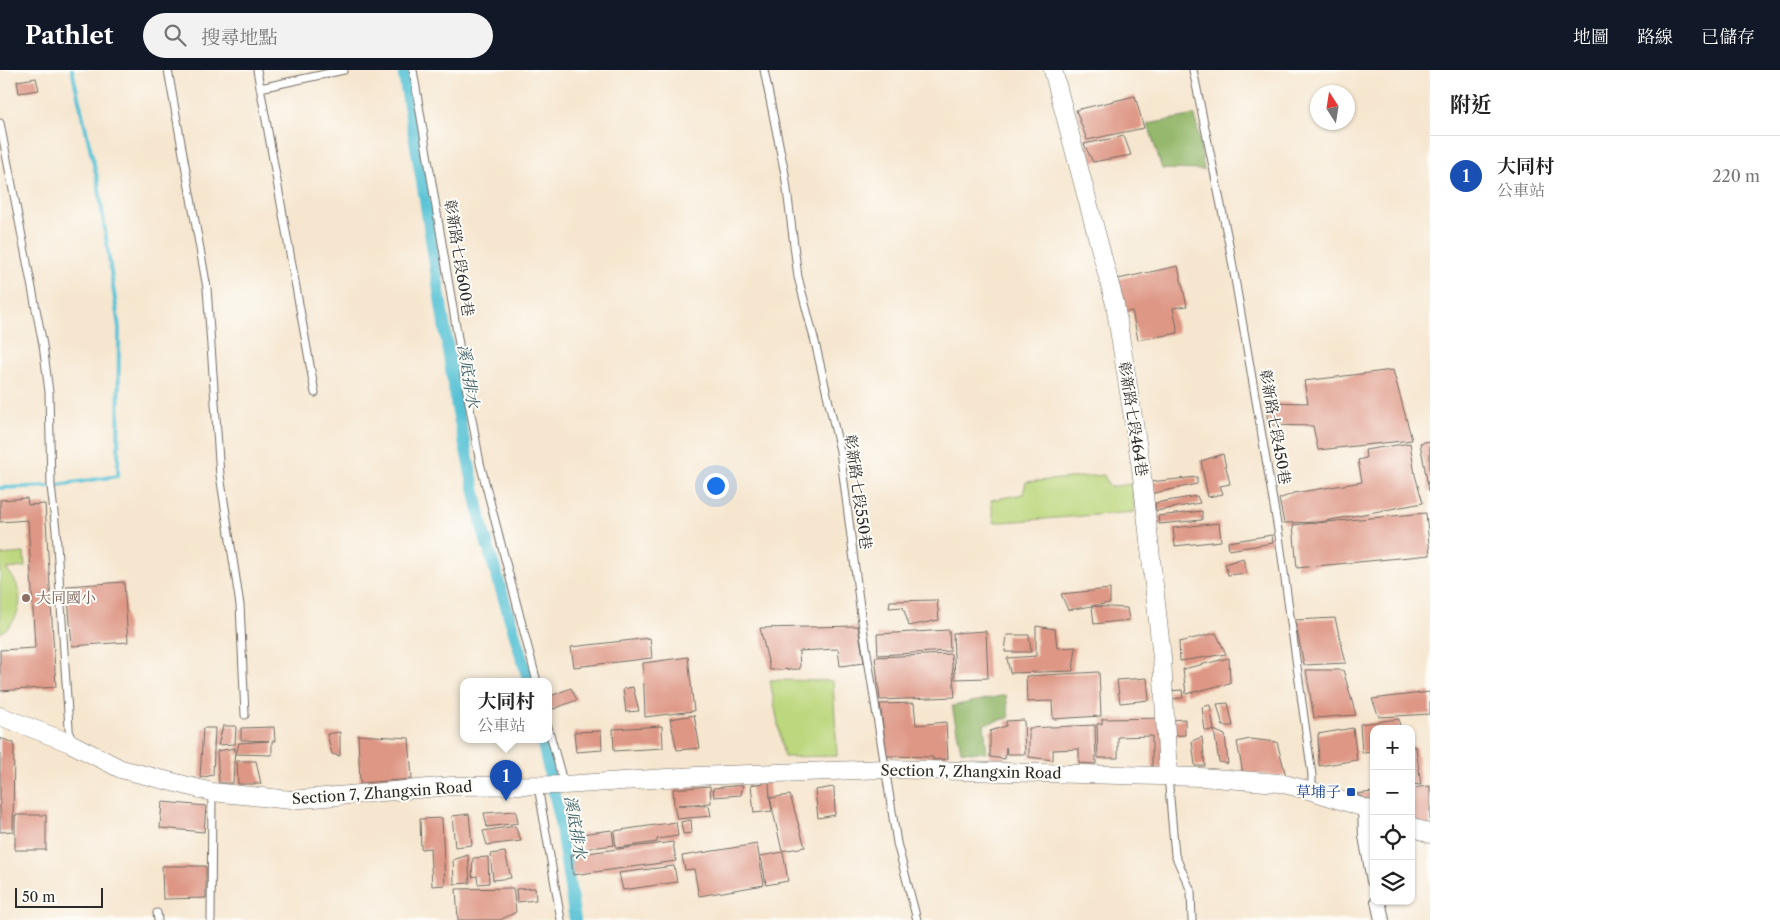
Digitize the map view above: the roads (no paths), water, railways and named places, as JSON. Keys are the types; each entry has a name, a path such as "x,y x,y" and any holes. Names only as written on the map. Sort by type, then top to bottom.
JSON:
{"street":[{"name":"彰新路七段464巷","path":"1054,70 1081,181 1115,304 1141,468 1162,658 1168,776"},
{"name":"Section 7, Zhangxin Road","path":"0,716 70,743 121,769 212,792 291,800 452,786 564,785 696,776 886,769 1200,776 1280,783 1369,809"},
{"path":"1369,809 1366,836 1370,860"},
{"path":"1415,828 1430,834"},
{"path":"1379,905 1382,920"}],"lane":[{"path":"168,70 207,288 220,475 240,605 245,715"},
{"path":"257,70 315,392"},
{"path":"260,88 344,70"},
{"name":"彰新路七段600巷","path":"413,70 480,463 535,678"},
{"name":"彰新路七段550巷","path":"764,70 785,174 798,277 840,451 861,615 897,843 917,920"},
{"name":"彰新路七段450巷","path":"1193,70 1229,244 1279,536 1312,791"},
{"path":"0,123 43,345 49,392 51,486 56,530 70,743"},
{"path":"552,742 564,785"},
{"path":"1168,776 1175,854 1190,891 1192,920"},
{"path":"538,786 561,920"},
{"path":"212,792 212,920"}],"waterway":[{"path":"0,488 51,486 118,476 119,328 98,182 72,70"},
{"name":"溪底排水","path":"403,70 457,408 483,530 528,678"},
{"name":"溪底排水","path":"543,743 558,810 575,920"}],"place":[{"name":"大同國小","path":"26,598"},
{"name":"草埔子","path":"1351,792"},
{"name":"大同村","path":"506,801"}]}
